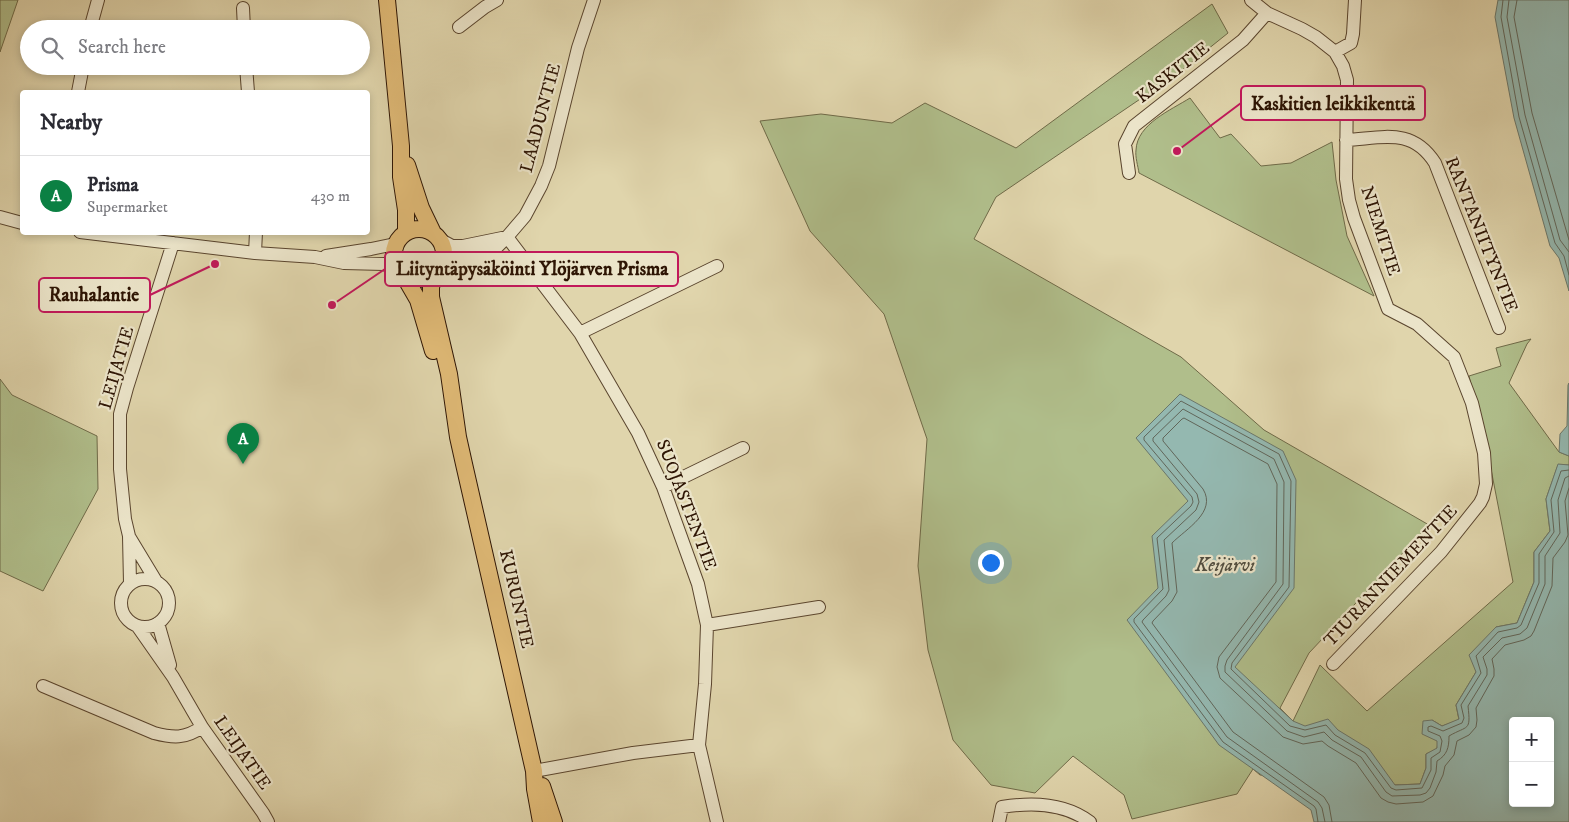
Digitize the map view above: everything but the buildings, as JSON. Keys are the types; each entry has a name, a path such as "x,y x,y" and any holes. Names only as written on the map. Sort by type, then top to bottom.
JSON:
{"main road":[{"path":"387,0 401,146 401,177 406,210 406,231"},
{"path":"401,146 421,208 436,236 444,252 438,269 428,278 411,278 402,272 393,258 395,244 400,237 406,231 420,228 436,236"},
{"name":"KURUNTIE","path":"438,269 431,287 431,297 449,374 458,437"},
{"name":"KURUNTIE","path":"402,272 418,300 458,437 534,771 541,822"},
{"name":"KURUNTIE","path":"534,771 542,785 554,822"}],"street":[{"path":"92,20 98,0"},
{"path":"459,27 497,0"},
{"name":"LAADUNTIE","path":"438,269 497,247 525,216 549,166 578,48 594,0"},
{"path":"1251,0 1267,12 1302,29 1335,52 1350,43 1353,34 1355,0"},
{"path":"243,8 244,20"},
{"name":"KASKITIE","path":"1129,173 1125,144 1134,126 1243,40 1267,12"},
{"name":"NIEMITIE","path":"1335,52 1347,80 1346,179 1354,218 1388,308 1417,324 1454,357 1472,403 1484,453 1486,484"},
{"path":"78,90 81,75"},
{"path":"247,75 248,90"},
{"name":"RANTANIITYNTIE","path":"1346,140 1401,137 1416,142 1427,151 1435,163 1499,328"},
{"path":"0,217 20,222"},
{"path":"105,235 255,253 315,257 344,263 384,264 402,272"},
{"path":"255,253 256,235"},
{"path":"436,236 452,246 463,246 507,237"},
{"name":"SUOJASTENTIE","path":"507,237 580,333 638,433 663,487 698,584 707,625 705,684 699,745 717,822"},
{"name":"LEIJATIE","path":"173,243 120,414 120,469 128,536 130,583 122,594 120,604 123,614 129,622 138,627 173,676 202,727 264,813 268,822"},
{"path":"315,257 371,250 395,244"},
{"path":"580,333 717,266"},
{"path":"663,487 743,448"},
{"name":"TIURANNIEMENTIE","path":"1333,664 1441,552 1480,503 1486,484"},
{"name":"LEIJATIE","path":"128,536 156,580 164,587 169,596 168,611 158,624 173,676"},
{"path":"130,583 146,578 156,580"},
{"path":"707,625 819,607"},
{"path":"138,627 149,627 158,624"},
{"path":"43,686 154,733 170,737 192,734 202,727"},
{"path":"534,771 633,753 699,745"},
{"path":"999,822 1002,807 1022,804 1052,806 1078,813 1090,822"}],"green space":[{"path":"0,0 18,0 0,52"},
{"path":"1212,4 1228,33 1177,74 996,197 974,239 1181,357 1264,430 1429,525 1309,653 1280,708 1293,721 1320,665 1367,711 1513,582 1490,464 1469,376 1501,366 1496,348 1531,339 1509,383 1559,452 1569,456 1569,465 1558,465 1546,499 1550,531 1534,552 1534,582 1517,623 1496,627 1476,672 1456,705 1459,720 1442,726 1432,720 1438,741 1437,749 1426,754 1426,768 1420,784 1395,785 1260,775 1253,769 1237,794 1132,819 1124,795 1073,756 1035,793 991,785 953,740 928,650 918,566 927,439 884,314 810,231 760,121 821,114 892,123 925,103 1016,148"},
{"path":"1190,98 1220,138 1231,134 1261,166 1291,163 1332,142 1336,180 1347,236 1374,296 1139,173 1136,150 1142,133 1156,119"},
{"path":"0,379 12,395 97,436 98,489 43,591 0,571"}],"water":[{"path":"1498,0 1569,0 1569,291 1559,258 1550,246 1514,118 1495,17"},
{"path":"1569,383 1569,456 1559,452 1560,434 1567,426"},
{"name":"Keijärvi","path":"1180,394 1283,451 1296,480 1294,588 1235,667 1293,721 1305,726 1328,719 1338,730 1369,749 1395,785 1420,784 1426,768 1426,754 1437,748 1437,741 1422,734 1423,721 1432,720 1442,726 1459,719 1456,705 1476,672 1469,655 1496,627 1517,623 1534,582 1534,552 1550,531 1546,499 1558,464 1569,465 1569,822 1314,822 1311,810 1219,745 1127,620 1158,588 1152,536 1188,501 1136,438"}],"place":[{"name":"Kaskitien leikkikenttä","path":"1177,151"},
{"name":"Rauhalantie","path":"215,264"},
{"name":"Liityntäpysäköinti Ylöjärven Prisma","path":"332,305"},
{"name":"Prisma","path":"243,464"}]}
